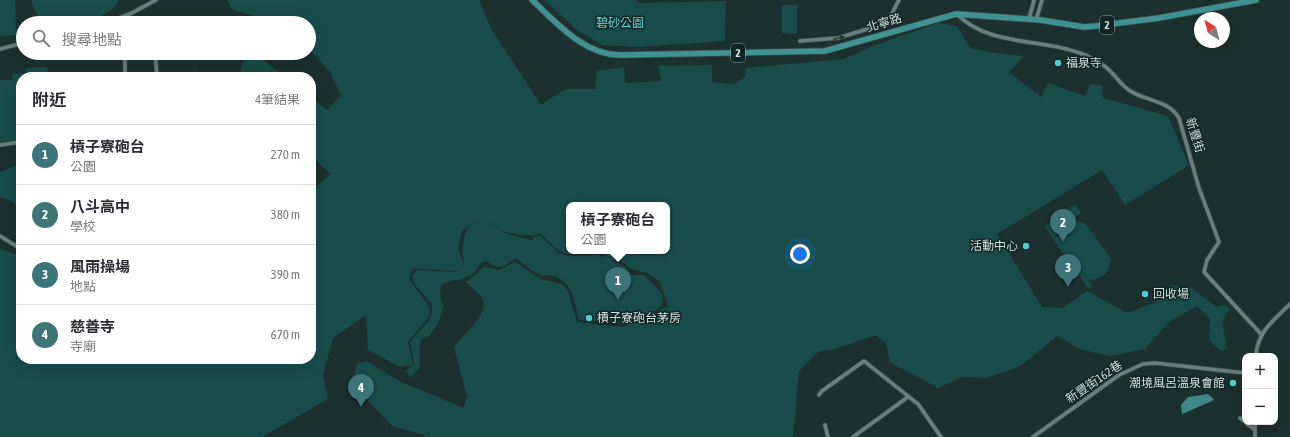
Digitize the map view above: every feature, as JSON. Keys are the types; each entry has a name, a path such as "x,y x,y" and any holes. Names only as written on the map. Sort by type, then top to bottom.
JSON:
{"main road":[{"name":"北寧路","path":"532,0 580,42 603,53 614,55 826,51 956,14 1029,19 1084,27 1116,25 1256,0"}],"street":[{"path":"124,16 156,0"},
{"path":"800,41 838,38 887,23 899,0"},
{"path":"1029,19 1034,0"},
{"path":"1036,20 1042,0"},
{"name":"新豐街","path":"956,14 966,24 984,33 1084,55 1108,69 1132,92 1174,110 1179,118 1199,188 1219,242 1207,260 1204,272 1261,334"},
{"path":"0,49 16,45"},
{"path":"125,60 126,72"},
{"path":"156,60 157,72"},
{"path":"0,145 16,143"},
{"path":"0,236 16,246"},
{"path":"1256,353 1256,345 1261,334 1290,304"},
{"path":"819,395 822,391 864,361 918,404 941,437"},
{"name":"新豐街162巷","path":"1034,437 1119,375 1143,364 1155,363 1242,373"},
{"path":"853,437 908,396"},
{"path":"1240,418 1255,430"},
{"path":"825,425 828,437"},
{"path":"1255,425 1255,437"}],"green space":[{"path":"0,0 15,0 16,35 0,36"},
{"path":"31,0 119,0 114,8 99,16 39,16 36,13"},
{"path":"227,0 479,0 491,29 541,105 565,89 595,89 597,71 624,67 625,83 662,81 658,66 712,65 712,82 735,84 745,77 746,68 844,59 870,47 938,23 957,26 970,48 994,53 1024,56 1009,72 1041,97 1048,83 1085,96 1090,84 1102,86 1103,98 1168,116 1186,158 1188,166 1125,205 1102,170 997,234 1042,307 1063,308 1087,291 1128,313 1156,302 1170,285 1192,288 1216,307 1225,305 1230,309 1222,321 1227,348 1222,352 1209,340 1210,319 1197,306 1169,322 1145,349 1110,356 1080,349 1057,336 1019,367 986,378 962,377 938,388 890,362 886,344 876,335 832,350 819,351 799,371 793,437 426,437 424,435 392,426 352,384 357,364 366,361 401,382 464,408 467,396 454,347 474,324 483,310 484,304 482,298 466,282 484,267 499,270 515,262 540,279 562,284 568,291 577,322 622,327 645,318 668,306 660,282 648,273 631,269 615,255 612,261 624,266 632,275 644,275 663,295 662,305 656,310 643,315 627,314 607,322 579,320 572,294 565,283 554,276 538,274 516,258 502,267 495,266 487,261 481,263 468,277 441,285 440,293 443,306 439,322 429,336 421,339 419,347 420,368 410,377 406,371 413,365 400,367 368,350 366,315 333,338 323,375 328,399 262,437 0,437 0,248 16,255 16,364 316,364 316,188 330,174 316,160 316,101 327,110 341,96 331,73 316,57 316,16 255,16 233,10","holes":["476,222 487,223 473,224 469,228 464,240 464,262 459,269 463,262 458,248 462,231","413,268 454,271 459,269 455,272 417,270 412,276 416,286 432,304 432,313 429,320 410,342 413,365 408,342 429,317 430,308 409,279"]},
{"name":"碧砂公園","path":"545,0 636,0 637,3 726,1 725,41 637,47 602,45 577,30"},
{"path":"782,5 797,5 797,34 782,33"},
{"path":"245,60 263,60 279,72 240,72 243,62"},
{"path":"47,67 48,72 26,72 26,68"},
{"path":"13,74 16,74 16,143 0,145 0,80 12,80"},
{"path":"16,165 16,205 13,202 0,197 0,172"},
{"path":"1075,204 1081,213 1055,231 1049,222"},
{"path":"1076,221 1086,224 1111,259 1109,268 1104,275 1097,279 1088,280 1092,286 1089,289 1044,226 1049,223 1058,237 1064,226"}],"shaded area":[{"path":"1208,394 1214,399 1212,401 1182,414 1181,405 1188,397"}],"place":[{"name":"福泉寺","path":"1058,63"},
{"name":"八斗高中","path":"1063,242"},
{"name":"活動中心","path":"1026,246"},
{"name":"風雨操場","path":"1068,287"},
{"name":"回收場","path":"1145,294"},
{"name":"槓子寮砲台","path":"618,300"},
{"name":"槓子寮砲台茅房","path":"589,318"},
{"name":"潮境風呂溫泉會館","path":"1233,383"},
{"name":"慈善寺","path":"361,407"}]}
